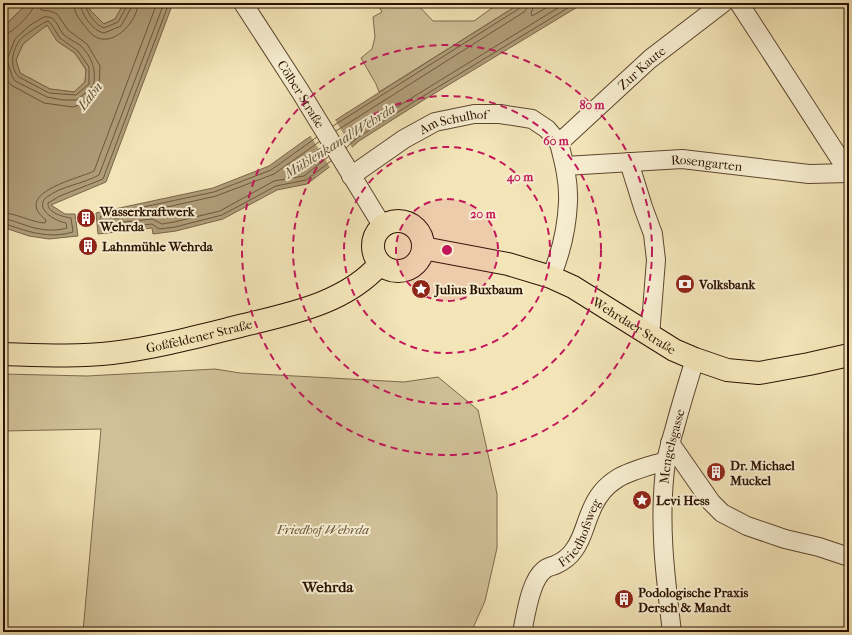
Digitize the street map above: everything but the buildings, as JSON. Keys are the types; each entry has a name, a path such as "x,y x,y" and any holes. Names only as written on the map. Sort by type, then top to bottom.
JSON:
{"main road":[{"path":"399,221 406,222 414,226 423,240 423,248 422,256 418,262 408,270 394,272 380,264 373,251 373,244 378,231 392,222 399,221"},
{"name":"Wehrdaer Straße","path":"423,248 508,264 551,277 573,287 674,350 695,360 727,370 758,373 849,355"},
{"name":"Goßfeldener Straße","path":"3,354 37,355 111,353 144,348 216,332 290,313 323,302 347,291 376,269 380,264"}],"street":[{"name":"Cölber Straße","path":"243,3 320,123 383,227"},
{"name":"Zur Kaute","path":"560,143 650,59 723,3"},
{"name":"Rosengarten","path":"739,3 849,173"},
{"name":"Am Schulhof","path":"348,170 435,122 474,114 500,114 532,119 547,129 560,143"},
{"path":"551,277 565,231 568,200 565,166 560,143"},
{"name":"Rosengarten","path":"565,166 682,160 809,174 849,173"},
{"path":"628,162 653,234 654,241 656,260 650,336"},
{"name":"Mengelsgasse","path":"672,632 664,572 662,514 666,461 685,390 695,360"},
{"path":"670,443 711,502 722,513 747,526 785,539 819,547 849,557"},
{"name":"Friedhofsweg","path":"522,632 533,587 539,575 545,569 557,564 574,551 583,536 593,506 601,491 618,478 636,470 666,461"}],"green space":[{"path":"3,3 28,3 3,27"},
{"path":"88,3 124,3 115,19 103,24 90,10"},
{"path":"377,3 416,3 433,21 474,21 499,3 521,3 379,92 361,58 372,49 375,37 373,17 382,12"},
{"path":"48,25 57,41 75,53 86,70 85,82 74,92 50,89 20,73 16,60 23,44 34,34"},
{"name":"Friedhof Wehrda","path":"215,369 240,373 404,382 438,377 478,410 497,494 497,548 485,601 473,628 445,632 83,632 101,429 3,431 3,374 87,376"}],"water":[{"name":"Lahn","path":"28,3 88,3 90,10 104,24 115,19 124,3 173,3 106,182 51,205 65,214 75,214 78,236 49,239 29,236 5,228 3,229 3,27","holes":["47,25 57,41 75,53 86,69 85,82 74,92 50,89 20,73 16,60 23,44"]},
{"name":"Mühlenkanal Wehrda","path":"521,3 584,3 359,141 332,165 307,184 277,190 223,219 176,231 153,234 152,228 98,234 96,213 213,188 269,166 345,114"}],"pier":[{"path":"334,118 353,149 331,169 310,135"}],"place":[{"name":"Wasserkraftwerk Wehrda","path":"86,218"},
{"name":"Lahnmühle Wehrda","path":"88,246"},
{"name":"Volksbank","path":"685,284"},
{"name":"Julius Buxbaum","path":"421,289"},
{"name":"Dr. Michael Muckel","path":"716,472"},
{"name":"Levi Hess","path":"642,500"},
{"name":"Podologische Praxis Dersch & Mandt","path":"624,599"}],"district":[{"name":"Wehrda","path":"328,587"}]}
